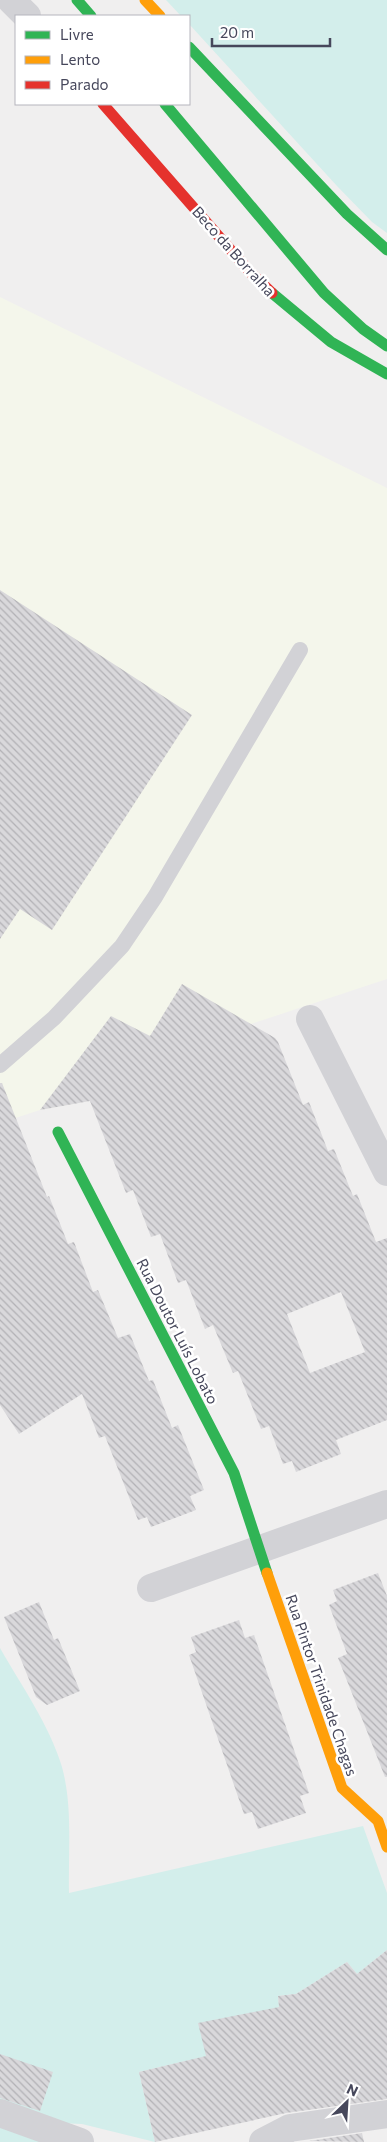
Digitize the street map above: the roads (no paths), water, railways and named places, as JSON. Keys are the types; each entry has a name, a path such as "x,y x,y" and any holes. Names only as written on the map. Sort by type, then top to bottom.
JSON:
{"main road":[{"path":"77,0 90,15"},
{"path":"146,0 159,15"},
{"path":"190,48 348,214 387,250"},
{"name":"Beco da Borralha","path":"104,105 250,272 272,294 341,349 387,374"},
{"path":"166,105 324,293 363,329 387,346"},
{"name":"Rua Doutor Luís Lobato","path":"58,1132 222,1448 243,1499 258,1548"},
{"name":"Rua Pintor Trinidade Chagas","path":"258,1548 342,1788 378,1821 387,1847"}],"street":[{"path":"12,0 26,15"},
{"path":"310,1019 387,1172"},
{"path":"151,1588 258,1548 387,1504"},
{"path":"0,2113 80,2142"},
{"path":"263,2142 290,2128 387,2114"}],"lane":[{"path":"0,1065 54,1018 122,946 155,897 300,650"}]}
